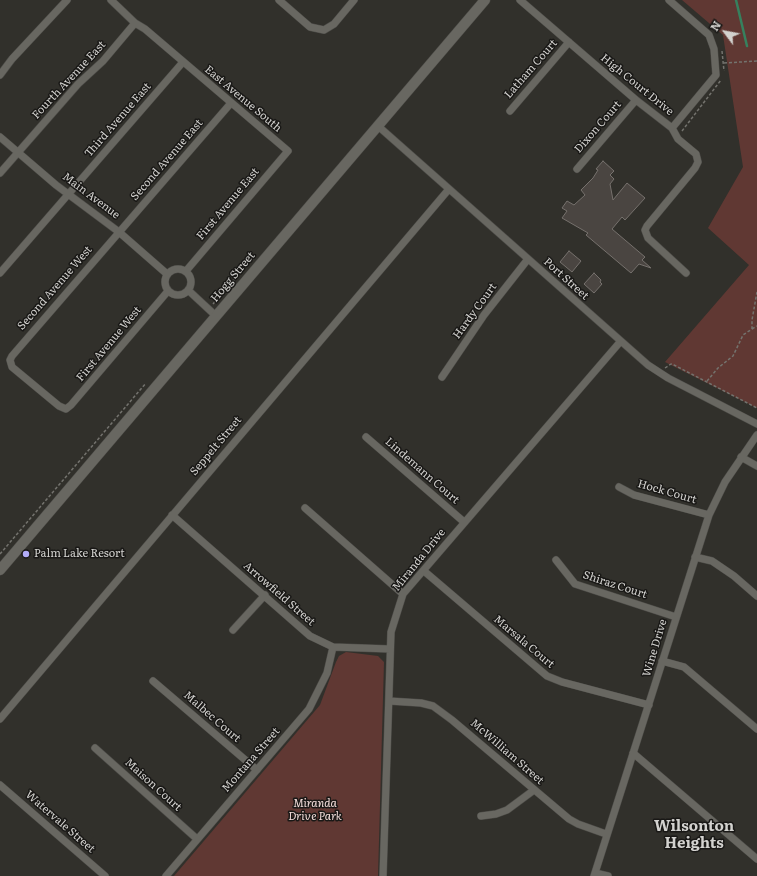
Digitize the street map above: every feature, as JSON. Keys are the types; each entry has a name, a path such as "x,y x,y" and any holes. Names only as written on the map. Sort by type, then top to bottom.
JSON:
{"street":[{"path":"0,75 12,59 67,0"},
{"name":"East Avenue South","path":"111,0 135,23 145,29 288,152"},
{"path":"279,0 310,27 324,30 334,24 354,0"},
{"name":"Hogg Street","path":"0,570 485,0"},
{"name":"High Court Drive","path":"520,0 674,131 716,75 714,49 710,35 669,0"},
{"name":"Fourth Avenue East","path":"0,173 78,84 103,61 135,23"},
{"name":"Latham Court","path":"510,111 569,42"},
{"name":"Third Avenue East","path":"0,273 183,62"},
{"name":"Dixon Court","path":"577,169 636,100"},
{"name":"Second Avenue East","path":"119,232 231,103"},
{"name":"Port Street","path":"378,126 620,342 661,374 757,424"},
{"path":"674,131 678,139 696,154 698,162 695,168 647,226 646,230 648,238 686,273"},
{"name":"Main Avenue","path":"0,137 56,184 69,192 119,232 167,274"},
{"name":"First Avenue East","path":"186,272 288,152"},
{"name":"Seppelt Street","path":"0,719 449,188"},
{"name":"Second Avenue West","path":"66,409 59,406 12,367 10,360 119,232"},
{"name":"Hardy Court","path":"442,377 484,315 528,259"},
{"path":"176,269 186,272 191,278 188,290 178,295 168,291 164,282 167,274 176,269"},
{"path":"188,290 216,316"},
{"name":"First Avenue West","path":"66,409 168,291"},
{"name":"Miranda Drive","path":"382,876 391,632 403,594 620,342"},
{"name":"Wine Drive","path":"594,874 709,515 725,482 757,436"},
{"name":"Lindemann Court","path":"366,437 464,522"},
{"path":"741,457 757,466"},
{"name":"Hock Court","path":"619,487 634,495 709,515"},
{"path":"305,508 403,594"},
{"name":"Arrowfield Street","path":"172,515 310,636 333,647 390,649"},
{"path":"695,557 712,561 734,576 757,596"},
{"name":"Shiraz Court","path":"556,560 575,584 676,616"},
{"name":"Marsala Court","path":"424,571 546,676 562,682 648,704"},
{"path":"233,630 265,596"},
{"name":"Montana Street","path":"166,876 309,709 327,673 333,647"},
{"path":"662,661 684,667 757,729"},
{"name":"Malbec Court","path":"153,681 257,770"},
{"name":"McWilliam Street","path":"389,702 421,703 433,706 452,720 569,819 578,824 606,834"},
{"name":"Maison Court","path":"95,748 197,839"},
{"path":"633,753 757,859"},
{"name":"Watervale Street","path":"0,785 105,876"},
{"path":"481,816 496,814 507,810 534,790"},
{"path":"594,874 608,876"}],"path":[{"path":"721,46 724,73"},
{"path":"724,63 757,61"},
{"path":"674,131 682,130 720,83 722,78"},
{"path":"752,329 752,320 757,292"},
{"path":"707,382 718,368 733,356 743,335 757,326"},
{"path":"661,374 668,366 674,365 757,408"}],"green space":[{"path":"682,0 757,0 757,408 665,362 749,265 708,228 743,167 723,35"},
{"name":"Miranda Drive Park","path":"346,652 378,656 384,662 378,876 174,876 320,705 336,662 339,656"}],"building":[{"path":"603,161 614,171 610,175 614,179 610,184 613,200 627,183 645,198 625,220 622,217 612,229 645,257 642,260 651,268 639,264 631,273 586,235 588,233 562,218 567,211 562,208 567,201 574,205 585,195 581,190 593,178 598,170 596,169"},
{"path":"569,251 581,261 572,272 560,262"},
{"path":"594,273 601,280 600,282 602,284 594,293 584,284"}],"waterway":[{"path":"736,0 747,46"}],"place":[{"name":"Palm Lake Resort","path":"26,554"}],"district":[{"name":"Wilsonton Heights","path":"694,836"}]}
